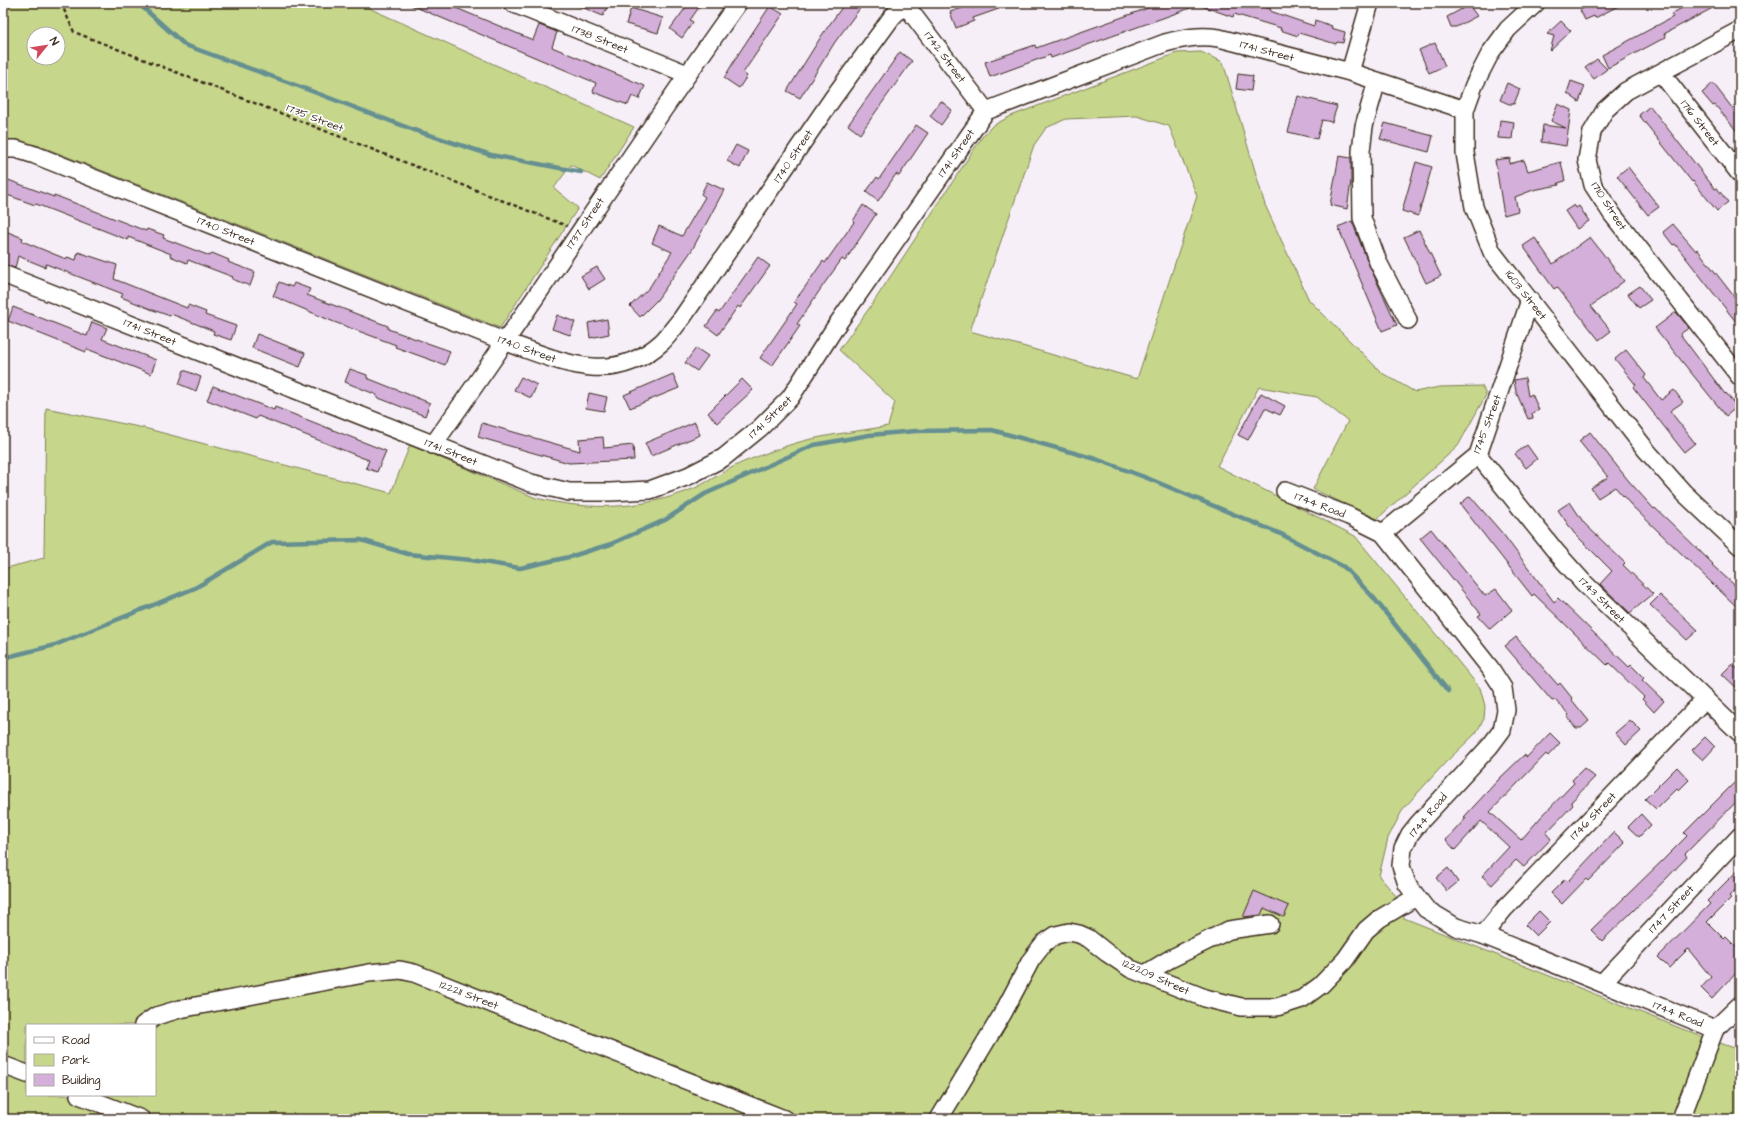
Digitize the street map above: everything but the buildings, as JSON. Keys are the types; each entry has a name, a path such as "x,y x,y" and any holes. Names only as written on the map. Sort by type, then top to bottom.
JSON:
{"street":[{"name":"1738 Street","path":"512,3 687,74"},
{"name":"1737 Street","path":"433,445 506,342 579,231 687,74 738,3"},
{"name":"1742 Street","path":"905,3 986,111"},
{"name":"1740 Street","path":"3,149 16,149 35,155 506,342 570,365 593,368 616,366 642,357 663,342 682,318 832,98 905,3"},
{"path":"1350,72 1370,3"},
{"name":"1603 Street","path":"1536,3 1508,29 1491,52 1474,85 1465,110 1465,153 1474,207 1492,252 1648,452 1684,493 1740,546"},
{"name":"1710 Street","path":"1740,30 1626,91 1604,110 1592,132 1587,160 1593,185 1612,214 1740,377"},
{"name":"1741 Street","path":"3,274 531,483 569,492 650,490 688,476 723,458 760,428 790,398 836,326 986,111 1165,43 1189,37 1219,38 1350,72 1465,110"},
{"name":"1716 Street","path":"1659,74 1665,78 1740,174"},
{"path":"1377,81 1364,126 1361,151 1362,218 1378,262 1408,320"},
{"name":"1745 Street","path":"1383,533 1478,455 1530,300"},
{"name":"1743 Street","path":"1478,455 1557,553 1584,582 1740,733"},
{"name":"1744 Road","path":"1285,492 1354,519 1383,533 1490,668 1503,688 1506,710 1502,730 1490,746 1418,824 1403,848 1401,866 1407,884 1426,909 1456,928 1483,935 1715,1029 1740,1005"},
{"name":"1746 Street","path":"1483,935 1505,908 1705,699"},
{"name":"1747 Street","path":"1602,983 1740,836"},
{"name":"122209 Street","path":"939,1119 1003,1013 1031,960 1044,943 1056,935 1069,932 1079,934 1088,938 1107,953 1131,968 1205,998 1240,1007 1277,1007 1302,999 1321,985 1345,960 1366,930 1379,919 1416,897"},
{"path":"1145,974 1170,958 1230,930 1270,924"},
{"name":"122211 Street","path":"144,1024 156,1016 180,1009 369,973 400,970 414,973 784,1119"},
{"path":"1681,1119 1715,1029"},
{"path":"3,1065 26,1074"},
{"path":"88,1097 140,1119"}],"path":[{"name":"1735 Street","path":"61,3 74,32 579,231"}],"green space":[{"path":"3,3 362,3 373,10 634,127 600,180 571,165 554,188 578,208 500,328 40,146 3,139"},
{"path":"1201,52 1223,62 1265,205 1309,300 1382,373 1415,392 1439,387 1482,386 1486,395 1458,446 1377,519 1313,489 1348,421 1317,397 1259,387 1217,466 1355,536 1480,688 1485,706 1484,719 1476,733 1445,763 1403,809 1388,838 1379,876 1396,896 1404,918 1700,1036 1740,1050 1740,1119 3,1119 3,569 44,558 46,408 144,428 391,493 410,445 536,498 576,505 596,506 616,506 656,501 695,488 739,464 789,445 824,436 888,426 895,402 839,350 873,303 982,137 992,126 1011,116 1177,53","holes":["1137,116 1169,126 1197,196 1137,379 970,331 1034,145 1046,128 1066,119"]}],"waterway":[{"path":"138,3 185,45 414,130 491,155 581,172"},
{"path":"3,658 55,645 195,588 272,542 361,540 408,554 471,560 520,568 569,557 611,544 665,520 705,494 814,445 869,435 916,431 992,430 1096,459 1147,478 1281,534 1344,567 1373,597 1448,691"}]}
